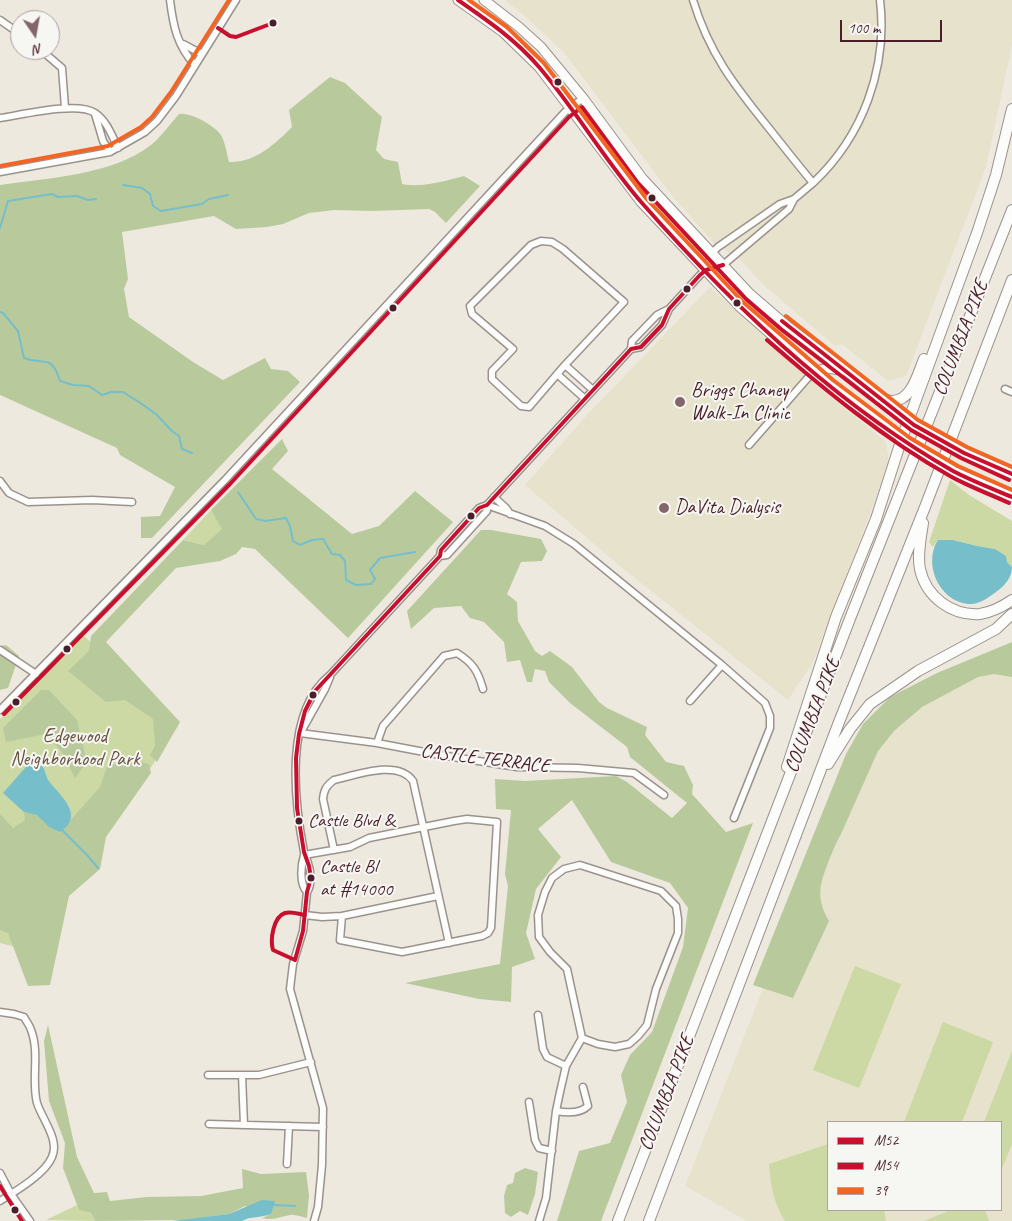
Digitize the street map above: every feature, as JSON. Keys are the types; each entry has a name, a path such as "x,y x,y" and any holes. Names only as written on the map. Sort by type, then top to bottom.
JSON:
{"highway":[{"path":"764,842 802,716 833,626 905,440 996,175 1012,108"},
{"name":"COLUMBIA PIKE","path":"618,1221 851,616 1011,214 1012,202"},
{"name":"COLUMBIA PIKE","path":"648,1221 1012,280"},
{"path":"880,398 893,401 909,393 957,285"},
{"path":"925,507 919,551 920,568 925,584 934,597 947,607 965,613 980,614 998,609 1012,600"},
{"path":"816,784 850,729 870,704 918,671 996,629 1012,614"}],"main road":[{"path":"458,0 503,32 539,68 641,202 739,306 812,372 905,440 955,472 1012,497"},
{"path":"484,0 541,47 583,98 642,178 750,294 786,325 911,423 964,453 1012,474"},
{"path":"812,372 827,368 847,371"}],"street":[{"path":"170,0 174,30 189,58 195,64"},
{"path":"0,172 110,152 145,132 157,121 176,96 236,0"},
{"path":"693,0 712,50 733,84 813,183"},
{"path":"314,1221 318,1207 322,1165 323,1108 290,989 293,964 303,931 307,892 310,887 309,863 304,855 297,805 294,765 302,715 319,684 330,675 440,556 441,550 479,508 488,504 631,349 641,347 662,325 669,310 706,270 712,253 780,204 794,199 813,183 843,150 862,117 874,86 881,33 880,0"},
{"path":"182,44 202,54"},
{"path":"53,60 62,68 65,108"},
{"path":"0,710 225,480 570,107 583,98"},
{"path":"0,118 65,108 88,109 95,112 105,123 118,148"},
{"path":"95,112 103,141 110,152"},
{"path":"706,270 723,265 789,209 794,199"},
{"path":"541,241 552,242 563,249 624,302 564,365 529,406 521,406 492,379 492,371 513,349 472,314 470,306 530,245 541,241"},
{"path":"631,349 632,341 657,314 669,310"},
{"path":"564,365 592,390"},
{"path":"749,445 812,372"},
{"path":"557,374 584,398"},
{"path":"0,480 8,493 28,502 92,500 132,502"},
{"path":"494,497 510,514"},
{"path":"488,504 545,526 574,544 722,665 765,703 770,716 770,728 734,818"},
{"path":"0,650 36,674"},
{"path":"377,743 383,726 444,656 457,654 465,658 478,673 483,689"},
{"path":"690,701 722,665"},
{"name":"CASTLE TERRACE","path":"300,733 377,743 517,767 578,768 634,773 664,795"},
{"path":"334,850 323,799 324,791 328,785 334,780 385,769 395,769 410,776 413,781 448,943"},
{"path":"304,855 350,847 369,838 466,819 497,822 491,928 488,933 482,936 402,952 340,940 342,916"},
{"path":"539,1221 546,1198 556,1112 566,1066 582,1038 567,969 550,952 539,937 538,915 545,892 552,878 564,869 580,865 661,891 676,906 678,919 678,933 656,989 646,1025 638,1036 629,1044 615,1047 598,1044 582,1038"},
{"path":"305,915 322,917 342,916 438,896"},
{"path":"0,1012 24,1017 31,1030 34,1046 37,1101 54,1149 53,1157 46,1169 0,1200"},
{"path":"538,1015 543,1049 548,1057 566,1066"},
{"path":"208,1075 259,1075 310,1062"},
{"path":"242,1075 244,1125"},
{"path":"556,1112 570,1113 585,1109 588,1106 583,1087"},
{"path":"529,1102 535,1140 539,1148 552,1151"},
{"path":"209,1124 323,1127"},
{"path":"287,1164 289,1126"},
{"path":"0,1173 11,1194 30,1221"}],"shaded area":[{"path":"504,0 1012,0 1012,45 986,167 906,376 888,381 842,344 835,346 767,288 738,258 714,243 674,198 562,50"},
{"path":"710,287 832,398 886,442 889,464 813,662 788,700 626,571 525,485 586,416"},
{"path":"978,668 1012,676 1012,1221 747,1221 685,1186 807,877 863,745"}],"green space":[{"path":"330,77 345,83 382,117 376,150 384,159 398,162 402,184 425,185 464,176 480,186 446,223 429,209 334,210 309,213 283,224 267,227 236,229 214,216 122,232 128,279 124,289 129,317 193,362 223,380 265,358 271,369 288,371 300,382 152,538 141,538 141,517 160,516 175,487 120,455 117,448 0,395 0,185 79,174 118,163 136,155 151,145 179,114 195,117 208,123 218,131 224,141 229,162 247,159 256,156 279,140 292,127 289,110"},
{"path":"282,439 288,451 272,469 352,534 379,526 415,491 453,522 348,638 255,549 242,547 236,554 220,561 176,568 106,642 180,722 157,762 150,755 155,746 153,719 125,700 106,702 68,671 89,651 91,636 183,540 204,545 222,529 211,510"},
{"path":"950,480 969,495 1012,521 1012,567 995,549 953,540 938,540 933,547 929,542"},
{"path":"211,510 223,529 204,545 183,540"},
{"path":"481,530 541,539 547,551 542,561 521,562 507,594 517,602 518,621 535,651 542,656 550,651 572,667 599,702 607,708 647,727 645,735 666,762 684,766 693,785 692,794 726,832 753,823 601,1221 557,1221 579,1151 610,1143 627,1102 621,1075 630,1055 652,1032 683,947 688,908 670,883 611,862 572,800 538,829 561,857 536,889 526,933 535,959 512,967 511,1002 479,999 405,983 500,964 508,886 505,874 511,810 496,809 495,779 525,781 616,776 627,782 672,818 687,803 630,757 627,747 570,703 549,682 545,671 535,669 532,682 527,682 520,660 507,662 504,642 484,622 470,618 461,606 434,608 411,629 407,611"},
{"name":"Edgewood Neighborhood Park","path":"82,634 178,726 31,951 0,943 0,719"},
{"path":"1012,642 1012,677 994,674 978,677 922,707 894,731 878,751 826,869 821,884 820,897 829,921 793,998 753,985 846,754 863,724 890,697 937,673"},
{"path":"6,645 19,656 8,688 0,690 0,646"},
{"path":"41,690 49,690 77,720 87,762 75,778 61,751 46,734 6,742 3,728"},
{"path":"133,760 149,764 151,773 106,837 100,869 69,896 50,985 28,986 8,933 0,930 0,814 13,828 25,820 24,812 37,815 49,827 60,832 100,787 108,764 120,765"},
{"path":"855,966 901,984 859,1088 813,1070"},
{"path":"943,1022 993,1042 962,1121 904,1121"},
{"path":"48,1025 77,1157 94,1193 107,1192 110,1201 147,1197 201,1196 243,1188 242,1169 261,1174 306,1172 309,1195 307,1218 292,1215 265,1219 262,1218 271,1214 245,1206 229,1214 183,1220 95,1221 91,1213 79,1210 63,1168 65,1143 49,1101 44,1041"},
{"path":"1012,1051 1012,1144 1002,1169 1002,1121 984,1121"},
{"path":"827,1144 827,1211 884,1211 886,1221 785,1221 773,1194 769,1164"},
{"path":"525,1168 538,1172 535,1194 528,1215 520,1211 511,1217 505,1213 504,1196 507,1185 513,1183 515,1173"},
{"path":"77,1205 79,1210 91,1213 95,1221 46,1220"},
{"path":"949,1211 985,1211 989,1221 924,1221"}],"water":[{"path":"938,540 953,540 995,549 1006,556 1007,562 1012,567 1009,578 999,590 978,603 960,602 951,598 937,581 934,571 932,561"},
{"path":"33,759 43,768 48,780 64,799 71,812 71,819 60,832 49,827 37,815 24,812 3,793"},
{"path":"262,1200 275,1201 271,1214 248,1218 242,1221 172,1221 229,1214"}],"waterway":[{"path":"123,185 142,188 150,194 153,206 161,211 202,204 209,199 228,195"},
{"path":"0,228 8,201 52,194 58,197 77,196 88,200 96,199"},
{"path":"0,312 18,331 24,358 50,364 57,372 60,381 73,385 89,386 102,395 111,392 123,392 156,414 179,436 182,449 192,453"},
{"path":"238,492 256,519 265,521 286,518 293,541 300,545 312,540 323,539 332,554 340,555 345,561 346,580 356,585 371,584 375,579 370,570 380,558 415,552"},
{"path":"62,830 98,868"},
{"path":"274,1205 295,1206"}],"transit line":[{"name":"39","path":"0,166 108,146 141,127 152,117 171,92 229,0"},
{"name":"M52","path":"458,0 501,31 530,57 553,83 628,187 642,203 711,278 787,350 827,384 910,445 953,471 1012,497"},
{"name":"39","path":"469,0 507,27 544,63 646,198 743,302 833,380 910,438 958,466 1012,490"},
{"name":"M52","path":"218,28 230,36 236,37 273,23"},
{"name":"M54","path":"4,714 230,484 569,117 582,107 637,182 746,299 782,330 911,430 961,458 1009,480"},
{"name":"M52","path":"295,960 303,931 307,892 311,878 304,852 297,808 296,758 299,734 305,711 315,691 440,556 441,550 479,508 487,505 631,349 641,347 662,325 669,309 700,275 706,270 723,265"},
{"name":"39","path":"786,316 918,420 967,447 1012,467"},
{"name":"M52","path":"782,321 914,425 964,453 1012,474"},
{"name":"M54","path":"767,340 878,430 957,480 1009,503"},
{"name":"M52","path":"295,960 273,950 273,929 278,919 285,913 292,912 305,915"},
{"name":"M54","path":"0,1186 22,1221"}],"place":[{"name":"Briggs Chaney Walk-In Clinic","path":"680,402"},
{"name":"DaVita Dialysis","path":"664,508"},
{"name":"Castle Blvd &","path":"299,821"},
{"name":"Castle Bl at #14000","path":"311,878"}]}
